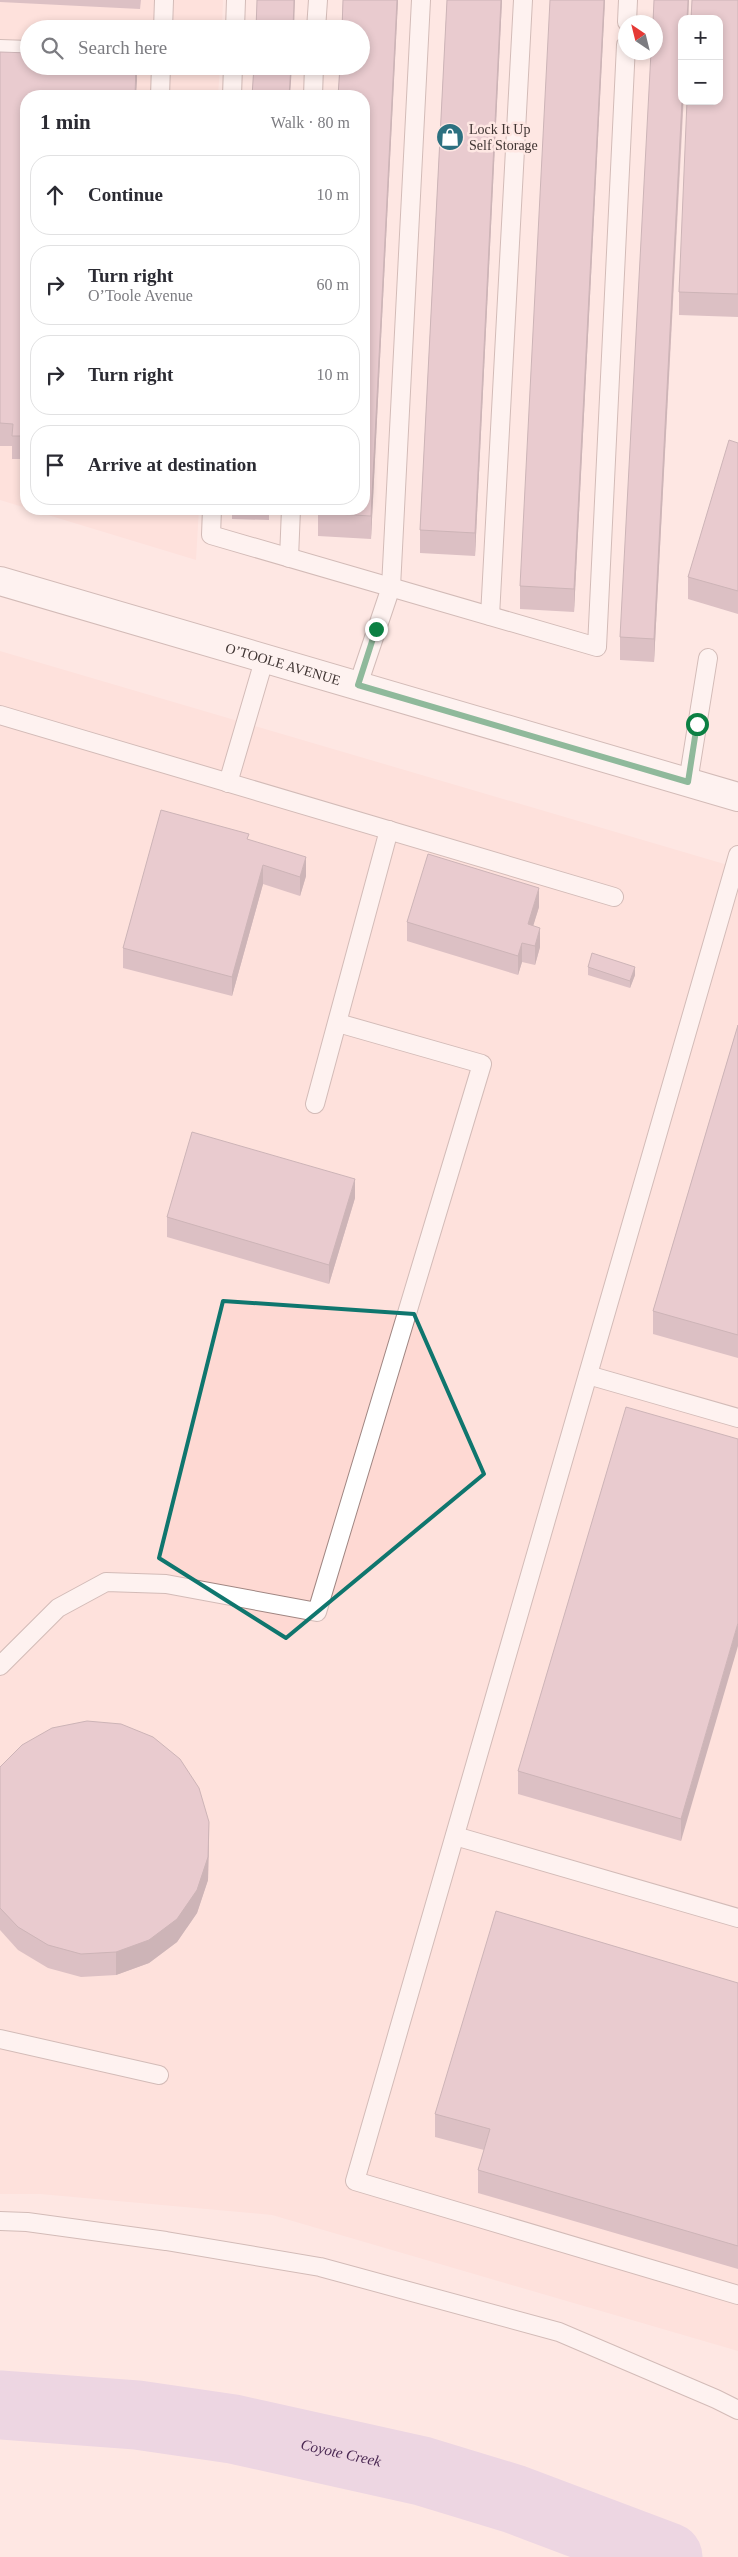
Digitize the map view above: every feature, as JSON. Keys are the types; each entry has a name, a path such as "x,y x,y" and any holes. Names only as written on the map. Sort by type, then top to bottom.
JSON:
{"street":[{"name":"O’TOOLE AVENUE","path":"0,581 738,797"}],"lane":[{"path":"163,20 164,0"},
{"path":"235,20 236,0"},
{"path":"317,20 318,0"},
{"path":"358,685 391,587 421,0"},
{"path":"490,616 523,0"},
{"path":"627,15 628,0"},
{"path":"0,49 20,50"},
{"path":"212,515 211,535 597,647 625,60"},
{"path":"160,90 161,75"},
{"path":"232,90 233,75"},
{"path":"313,90 314,75"},
{"path":"288,558 291,515"},
{"path":"228,783 265,657"},
{"path":"688,782 708,658"},
{"path":"0,715 614,897"},
{"path":"315,1104 389,830"},
{"path":"738,855 355,2181 738,2295"},
{"path":"0,1666 58,1608 106,1582 166,1584 318,1612 482,1064 338,1023"},
{"path":"588,1375 738,1418"},
{"path":"455,1836 737,1915"},
{"path":"0,2039 159,2075"},
{"path":"0,2221 27,2222 166,2241 320,2266 559,2332 738,2410"}],"highlighted area":[{"path":"223,1301 414,1314 484,1474 286,1638 159,1558"}],"shaded area":[{"path":"0,0 223,0 222,20 20,20 20,75 219,75 218,90 20,90 20,506 0,500"},
{"path":"48,515 199,515 196,560"},
{"path":"0,651 738,868 738,2351 272,2215 40,2194 0,2194"}],"building":[{"path":"257,0 294,0 293,20 256,20"},
{"path":"343,0 397,0 371,516 353,515 370,515 370,90 338,90 339,75 370,75 370,20 342,20"},
{"path":"447,0 501,0 475,533 420,530"},
{"path":"550,0 604,0 574,589 520,586"},
{"path":"654,0 688,0 687,15 678,15 678,105 682,105 654,639 620,637 651,60 663,60 663,15 653,15"},
{"path":"692,0 738,0 738,294 679,292 687,105 723,105 723,15 691,15"},
{"path":"0,52 20,53 20,75 136,75 135,90 20,90 20,436 12,436 13,424 0,423"},
{"path":"253,75 290,75 289,90 252,90"},
{"path":"729,440 738,443 738,591 688,577"},
{"path":"161,810 249,834 247,839 306,857 300,877 263,865 232,977 123,948"},
{"path":"428,854 539,888 528,924 540,928 535,946 522,943 518,956 407,922"},
{"path":"592,953 635,967 630,981 588,967"},
{"path":"738,1025 738,1335 653,1311"},
{"path":"192,1132 355,1179 329,1265 167,1217"},
{"path":"626,1407 738,1439 738,1623 681,1819 518,1771"},
{"path":"87,1721 121,1724 153,1737 180,1759 199,1788 209,1822 208,1857 197,1890 177,1919 149,1940 116,1952 81,1954 48,1945 18,1927 0,1908 0,1767 22,1745 52,1728"},
{"path":"496,1911 738,1983 738,2246 478,2170 490,2129 435,2114"}],"waterway":[{"name":"Coyote Creek","path":"0,2405 137,2415 233,2429 422,2471 514,2499 668,2557"}],"place":[{"name":"Lock It Up Self Storage","path":"450,137"}],"route":[{"path":"376,629 358,685 688,782 697,724"}]}
